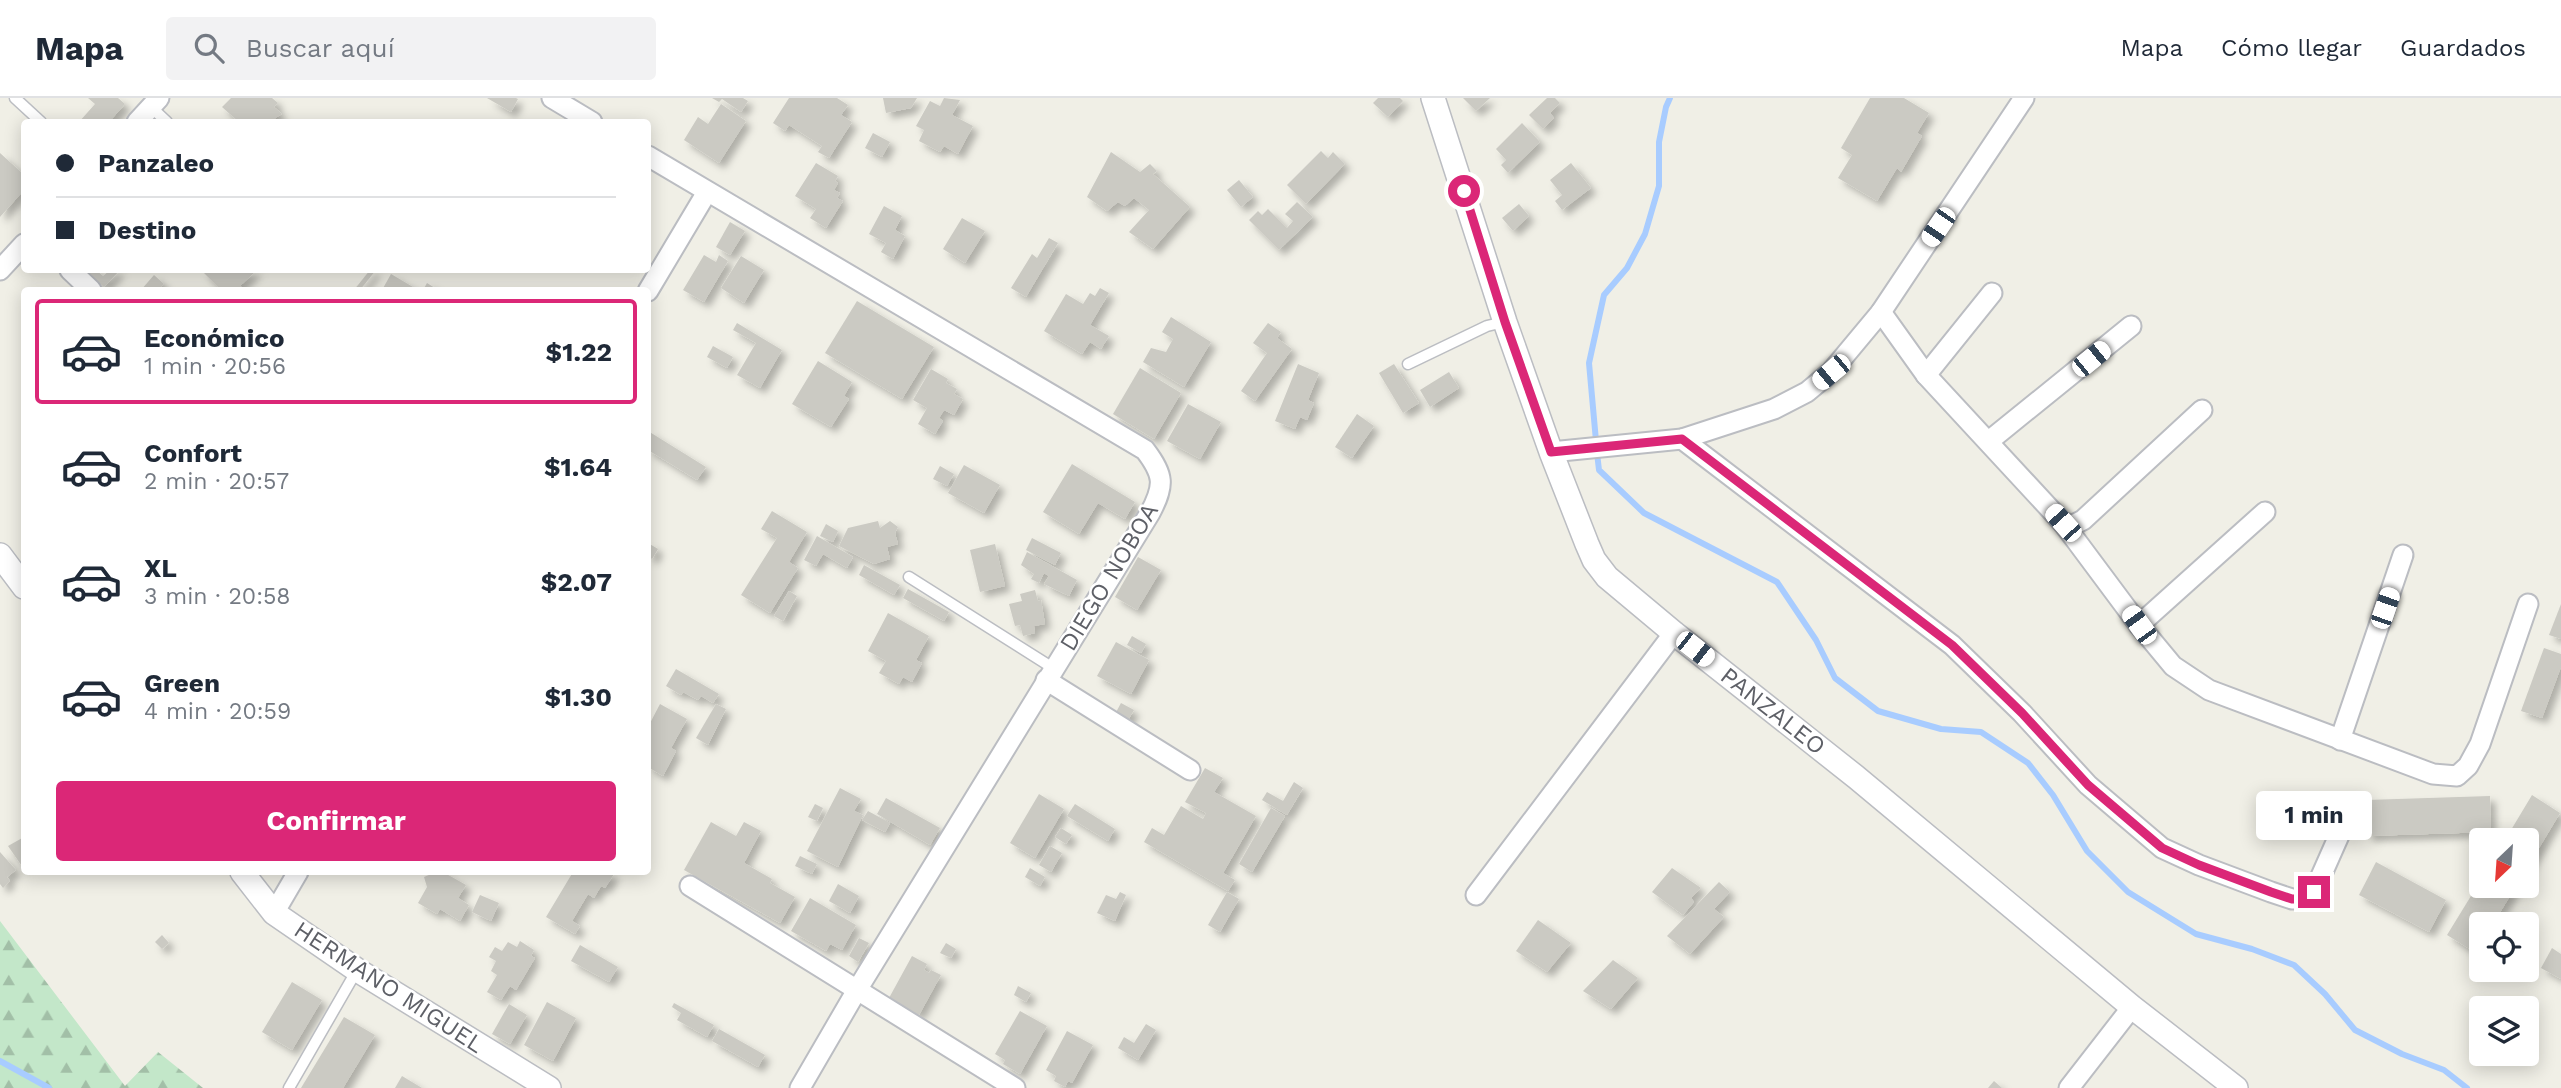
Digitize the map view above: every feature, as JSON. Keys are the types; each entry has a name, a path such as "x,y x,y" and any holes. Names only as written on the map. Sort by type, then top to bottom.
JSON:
{"street":[{"path":"552,98 587,119"},
{"name":"PANZALEO","path":"1433,98 1505,322 1551,452 1594,560 1621,590 1856,777 2132,1007 2236,1088"},
{"path":"1551,452 1682,439 1774,409 1807,392 1831,372 1881,312 2024,98"},
{"path":"139,119 155,102"},
{"name":"DIEGO NOBOA","path":"651,158 1145,450 1157,466 1162,484 1159,497 800,1088"},
{"path":"650,287 707,192"},
{"path":"0,270 21,247"},
{"path":"73,273 88,287"},
{"path":"1926,375 1992,293"},
{"path":"1881,312 1926,375 2063,523 2173,666 2209,690 2433,775 2457,776 2468,766 2480,744 2528,604"},
{"path":"1989,441 2131,326"},
{"path":"2063,523 2073,526 2083,520 2202,411"},
{"path":"1682,439 1952,645 2022,713 2088,785 2162,848 2271,892 2292,899 2304,899 2314,892 2345,822"},
{"path":"2139,625 2265,512"},
{"path":"0,555 21,583"},
{"path":"2340,740 2403,555"},
{"path":"1476,895 1674,633"},
{"path":"1050,674 1190,770"},
{"name":"HERMANO MIGUEL","path":"244,875 274,913 357,970 549,1088"},
{"path":"274,913 296,875"},
{"path":"690,886 1015,1088"},
{"path":"2069,1088 2132,1007"}],"lane":[{"path":"15,98 38,119"},
{"path":"155,102 165,119"},
{"path":"1408,364 1487,326 1505,322"},
{"path":"909,577 1050,674"},
{"path":"289,1088 357,970"}],"green space":[{"path":"0,921 125,1086 158,1052 203,1088 0,1088"}],"building":[{"path":"88,98 118,98 125,104 112,119 82,119 95,104"},
{"path":"231,98 272,98 278,103 274,107 282,114 275,119 236,119 222,107"},
{"path":"487,98 516,98 518,99 511,112"},
{"path":"712,98 743,98 748,101 741,112 722,99 719,102"},
{"path":"789,98 837,98 848,105 841,115 852,122 829,158 818,152 822,146 789,125 785,131 773,123"},
{"path":"883,98 917,98 911,108 886,113"},
{"path":"944,98 960,100 952,115 973,126 958,154 944,146 940,152 919,141 924,130 916,126 930,101 940,106"},
{"path":"1378,98 1400,98 1403,101 1388,117 1373,103"},
{"path":"1463,98 1490,98 1476,111"},
{"path":"1547,98 1555,98 1560,103 1550,113 1554,118 1543,129 1529,115"},
{"path":"1870,98 1904,98 1929,113 1917,133 1922,136 1901,172 1897,168 1877,201 1838,178 1852,155 1841,148"},
{"path":"721,104 746,121 719,163 684,140 698,117 708,124"},
{"path":"1522,123 1540,142 1508,173 1501,165 1506,160 1496,149"},
{"path":"873,133 890,142 882,157 865,148"},
{"path":"1321,151 1328,158 1333,152 1345,164 1306,204 1287,185"},
{"path":"1111,152 1140,172 1150,164 1157,171 1153,174 1190,207 1153,249 1129,232 1149,210 1134,198 1125,206 1118,202 1107,211 1087,197"},
{"path":"0,153 21,172 21,193 0,217"},
{"path":"816,163 838,176 834,190 840,193 837,198 843,201 826,228 810,218 816,209 795,196"},
{"path":"1571,163 1591,188 1562,210 1555,201 1562,195 1550,180"},
{"path":"1239,180 1253,197 1241,207 1227,190"},
{"path":"1297,202 1313,217 1279,250 1249,220 1258,211 1262,215 1268,209 1287,228 1293,221 1285,214"},
{"path":"1519,204 1529,216 1513,231 1502,218"},
{"path":"884,206 902,216 895,230 905,236 893,259 881,252 886,243 869,234"},
{"path":"962,218 985,231 965,263 943,249"},
{"path":"730,222 745,231 730,255 716,247"},
{"path":"1049,238 1058,243 1026,297 1011,288 1032,254 1037,258"},
{"path":"704,255 716,262 719,255 728,261 704,302 683,290"},
{"path":"741,256 764,270 744,303 721,288"},
{"path":"88,273 100,273 103,276 106,273 117,273 104,287"},
{"path":"204,273 254,273 242,287 218,287"},
{"path":"368,273 374,273 362,287 356,287"},
{"path":"391,274 413,287 384,287"},
{"path":"154,275 164,284 161,287 144,287"},
{"path":"1100,288 1109,293 1090,325 1109,336 1101,349 1090,342 1082,354 1044,331 1066,294 1083,304 1090,293 1095,296"},
{"path":"857,301 934,347 902,399 825,353"},
{"path":"1171,317 1211,342 1184,387 1143,362 1151,348 1166,352 1173,339 1162,332"},
{"path":"737,323 782,350 760,388 737,375 756,343 733,330"},
{"path":"1268,323 1281,332 1277,338 1292,349 1255,401 1241,391 1267,353 1253,343"},
{"path":"713,346 733,357 727,368 707,357"},
{"path":"818,361 852,382 844,396 849,399 831,427 792,404"},
{"path":"1298,364 1319,373 1308,400 1314,403 1307,420 1300,417 1295,429 1275,421"},
{"path":"1394,364 1419,403 1403,413 1379,373"},
{"path":"1140,368 1181,393 1154,439 1113,414"},
{"path":"931,369 948,379 946,383 957,389 954,394 963,399 954,415 944,410 939,418 943,421 935,434 918,424 927,408 913,400"},
{"path":"1449,372 1459,388 1430,407 1420,390"},
{"path":"1188,404 1221,422 1200,459 1167,441"},
{"path":"1357,414 1374,426 1352,458 1335,447"},
{"path":"651,433 706,467 697,480 651,452"},
{"path":"1072,464 1135,502 1125,519 1098,503 1079,534 1043,512"},
{"path":"964,465 1000,485 984,513 948,493"},
{"path":"940,466 954,474 947,486 933,479"},
{"path":"772,511 807,532 789,562 798,568 770,613 741,595 777,538 761,529"},
{"path":"878,521 880,528 890,521 898,527 895,533 898,544 887,547 890,559 874,564 839,546 848,528"},
{"path":"826,524 838,531 833,542 820,536"},
{"path":"817,536 853,557 847,568 823,554 816,566 804,560"},
{"path":"1032,538 1061,553 1055,565 1026,550"},
{"path":"995,544 1005,586 980,592 970,550"},
{"path":"651,545 658,549 651,558"},
{"path":"1027,552 1077,580 1069,596 1044,584 1049,576 1044,573 1039,583 1031,579 1034,574 1021,565"},
{"path":"1138,557 1161,570 1137,610 1115,597"},
{"path":"864,565 900,585 894,595 859,575"},
{"path":"908,589 949,612 944,621 903,598"},
{"path":"1035,590 1038,601 1041,600 1045,624 1034,626 1035,633 1023,636 1020,625 1015,626 1009,604 1022,601 1020,594"},
{"path":"789,591 797,596 783,621 774,616"},
{"path":"2561,604 2561,639 2549,635"},
{"path":"888,613 929,636 916,660 922,663 912,682 903,677 899,684 879,673 886,661 868,651"},
{"path":"1132,636 1146,644 1141,653 1127,645"},
{"path":"1116,642 1149,660 1131,694 1097,676"},
{"path":"2544,648 2561,654 2561,667 2542,718 2521,711"},
{"path":"676,669 719,694 713,703 701,696 698,700 683,692 681,695 666,686"},
{"path":"1121,703 1134,710 1127,722 1114,716"},
{"path":"660,704 687,719 671,748 676,751 663,776 651,769 651,721"},
{"path":"716,704 726,709 708,745 696,738"},
{"path":"1205,768 1223,778 1214,792 1256,816 1223,873 1235,880 1228,891 1144,842 1152,828 1164,835 1181,806 1203,819 1206,813 1185,802"},
{"path":"1294,782 1303,788 1287,815 1262,800 1267,792 1283,801"},
{"path":"840,788 861,799 854,811 863,815 838,867 807,851"},
{"path":"1039,794 1064,809 1035,858 1010,843"},
{"path":"2532,795 2560,813 2539,848 2539,828 2512,828"},
{"path":"2490,796 2491,828 2469,828 2469,833 2367,836 2366,800"},
{"path":"886,798 940,828 930,845 877,814"},
{"path":"815,804 823,808 817,821 808,817"},
{"path":"1075,804 1115,829 1108,841 1067,816"},
{"path":"1271,808 1285,816 1252,872 1239,864"},
{"path":"868,811 890,823 885,832 862,820"},
{"path":"711,822 736,836 744,822 761,831 744,863 772,879 770,883 795,897 780,923 684,870"},
{"path":"1061,828 1072,835 1066,844 1055,837"},
{"path":"21,839 21,865 8,846"},
{"path":"1050,846 1062,853 1051,872 1039,865"},
{"path":"0,852 16,870 7,877 10,881 3,888 0,884"},
{"path":"800,856 817,864 812,874 795,866"},
{"path":"2376,862 2446,900 2429,932 2359,895"},
{"path":"1030,868 1045,877 1040,886 1025,877"},
{"path":"1672,868 1701,888 1691,898 1694,902 1683,915 1652,892"},
{"path":"448,875 466,885 458,898 469,905 460,921 440,909 437,914 418,903 427,887 424,877"},
{"path":"571,875 613,875 605,888 601,886 594,898 588,894 572,921 580,926 575,934 546,917"},
{"path":"1719,882 1730,892 1714,909 1724,917 1690,954 1667,936"},
{"path":"838,884 859,896 850,913 829,901"},
{"path":"1120,892 1126,895 1115,921 1097,913 1106,895 1116,899"},
{"path":"1227,892 1239,899 1220,932 1208,925"},
{"path":"480,895 499,903 491,921 472,912"},
{"path":"810,898 856,925 842,950 830,944 826,951 791,931"},
{"path":"2470,898 2509,898 2500,912 2469,912 2469,949 2447,935"},
{"path":"1538,920 1571,943 1547,972 1516,951"},
{"path":"162,935 169,943 162,949 155,942"},
{"path":"859,938 869,943 858,962 849,956"},
{"path":"520,941 534,950 531,956 535,958 516,990 510,986 501,1000 487,992 497,975 491,971 496,961 489,957 495,947 502,951 508,942 517,947"},
{"path":"946,943 956,949 951,958 940,953"},
{"path":"580,945 618,967 609,982 571,961"},
{"path":"2552,948 2561,954 2561,979 2541,968"},
{"path":"912,956 927,964 924,970 941,975 919,1015 889,998"},
{"path":"1613,960 1638,978 1611,1009 1583,991"},
{"path":"292,982 322,1000 292,1050 262,1032"},
{"path":"1018,986 1031,993 1026,1002 1014,995"},
{"path":"547,1002 576,1018 553,1061 524,1045"},
{"path":"674,1003 714,1025 707,1037 677,1020 681,1013 672,1007"},
{"path":"509,1004 527,1015 510,1044 492,1034"},
{"path":"1020,1011 1047,1026 1020,1074 1003,1064 1005,1060 995,1054"},
{"path":"344,1017 375,1035 343,1088 301,1088"},
{"path":"1146,1024 1156,1030 1138,1060 1118,1048 1124,1037 1134,1043"},
{"path":"719,1029 765,1055 758,1067 712,1041"},
{"path":"1067,1031 1093,1045 1072,1083 1068,1081 1065,1087 1054,1081 1056,1076 1046,1070"},
{"path":"402,1076 422,1088 395,1088"},
{"path":"1994,1081 2002,1088 1988,1088"}],"waterway":[{"path":"1596,441 1589,363 1604,295 1627,268 1645,234 1659,186 1659,142 1670,98"},
{"path":"1597,453 1599,470 1644,513 1777,582 1816,640 1835,678 1878,711 1941,729 1981,732 2028,763 2053,795 2087,851 2128,892 2196,934 2252,949 2294,965 2325,994 2355,1030 2402,1054 2444,1070 2467,1088"},
{"path":"0,1061 49,1088"}],"route":[{"path":"1464,191 1505,322 1551,452 1682,439 1952,645 2022,713 2088,785 2162,848 2199,865 2292,899 2304,899 2314,892"}]}
